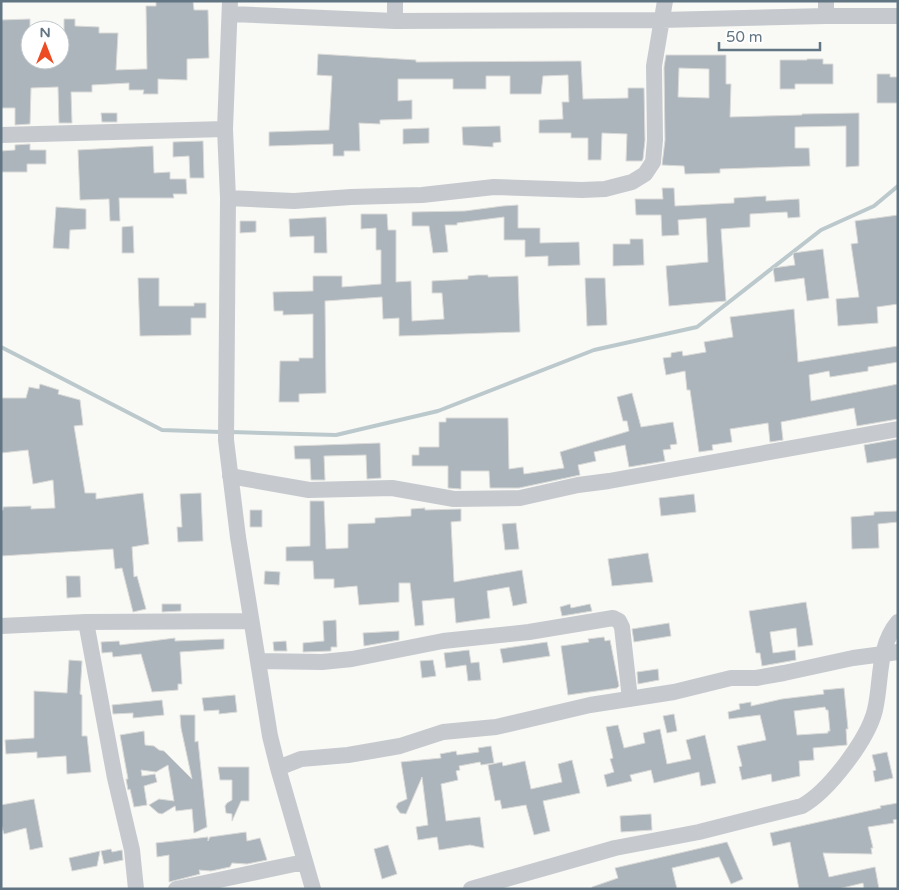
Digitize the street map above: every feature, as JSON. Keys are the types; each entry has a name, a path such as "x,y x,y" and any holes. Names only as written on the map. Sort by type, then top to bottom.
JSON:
{"street":[{"path":"395,1 395,21"},
{"path":"228,198 294,201 422,195 494,187 582,190 605,189 632,182 645,174 653,162 654,66 665,1"},
{"path":"313,889 270,736 230,476 225,418 228,198 226,129 230,8 395,21 661,20 826,8 898,16"},
{"path":"1,135 226,129"},
{"path":"230,476 310,490 392,488 454,500 520,498 578,485 898,429"},
{"path":"259,661 322,662 352,659 443,641 529,632 613,618 622,627 630,699"},
{"path":"1,626 86,622 251,621"},
{"path":"86,622 115,778 132,850 136,889"},
{"path":"471,889 615,848 699,832 802,806 814,799 844,765 868,731 890,652 890,632 898,622"},
{"path":"278,768 301,760 348,755 392,747 443,732 496,726 590,706 674,692 730,678 756,678 784,674 853,658 890,652"},
{"path":"176,889 304,862"}],"building":[{"path":"156,1 193,1 194,10 208,10 209,58 187,59 187,80 158,79 158,94 143,94 144,90 129,90 129,83 92,85 92,92 71,92 72,123 59,123 58,87 31,88 30,124 15,125 15,108 1,108 1,20 30,19 20,20 20,70 70,70 70,20 64,19 75,19 75,26 99,27 99,33 118,33 116,70 147,69 146,6 156,6"},
{"path":"318,54 416,60 416,62 581,61 583,99 628,98 628,88 644,88 645,140 643,159 642,161 626,161 627,134 602,133 601,160 588,160 588,138 571,138 571,133 539,133 539,120 563,119 562,102 569,102 568,75 543,76 541,94 510,94 510,76 486,76 486,89 453,89 453,79 398,79 398,101 412,100 412,119 380,120 380,124 359,123 360,151 344,151 344,156 333,156 333,144 269,146 269,132 329,130 332,76 317,75"},
{"path":"666,55 726,55 726,84 731,84 730,117 859,113 859,166 846,167 846,126 795,127 795,148 809,148 810,166 720,169 720,173 685,174 684,166 662,165 665,140 664,67","holes":["679,68 709,69 709,98 678,97"]},
{"path":"823,59 823,64 833,64 833,84 795,84 795,89 780,89 780,60"},
{"path":"877,74 890,74 890,77 898,77 898,103 877,103"},
{"path":"101,113 117,113 117,122 102,122"},
{"path":"500,126 501,142 493,143 493,147 463,145 462,127"},
{"path":"429,128 429,143 403,144 403,129"},
{"path":"203,141 204,178 190,178 189,156 173,157 173,142"},
{"path":"30,144 30,150 46,150 46,164 27,164 27,172 1,172 1,151 15,150 15,145"},
{"path":"153,146 154,173 170,172 170,179 186,179 187,194 173,194 174,198 119,198 120,221 110,221 109,199 80,200 78,150"},
{"path":"662,188 674,188 675,206 734,203 734,198 766,196 766,201 799,199 800,217 788,218 787,212 750,214 750,227 721,229 726,301 669,306 666,266 708,262 706,218 678,220 679,235 662,236 661,215 636,215 635,199 663,199"},
{"path":"518,205 518,228 540,228 540,243 579,242 580,265 548,266 548,256 525,257 525,240 504,240 504,217 457,223 457,225 445,225 448,252 433,253 429,226 412,226 412,212 465,211"},
{"path":"56,207 86,209 86,229 70,230 69,249 53,248"},
{"path":"361,214 387,214 388,230 396,230 396,282 411,281 412,321 444,319 442,293 432,293 432,281 468,279 468,276 477,275 488,275 488,277 518,276 520,332 399,336 399,318 383,319 382,297 325,301 326,393 299,394 299,402 279,402 280,361 299,361 299,358 313,358 313,314 283,315 283,311 274,311 273,292 313,291 313,276 342,276 342,287 381,284 381,250 376,250 376,228 361,229"},
{"path":"898,215 898,304 877,307 878,323 838,326 836,299 859,297 851,244 858,243 855,221"},
{"path":"326,217 327,253 314,253 314,236 290,237 289,219"},
{"path":"240,221 256,221 256,232 240,233"},
{"path":"133,226 134,253 122,253 122,227"},
{"path":"630,239 643,239 644,265 613,266 613,244 630,244"},
{"path":"823,249 829,298 807,301 804,278 775,282 773,268 795,265 793,253"},
{"path":"138,278 159,278 159,306 194,306 194,303 206,303 206,318 191,318 191,335 140,336"},
{"path":"585,278 605,278 607,325 587,326"},
{"path":"794,309 798,362 898,346 898,362 868,367 868,371 830,377 829,371 809,375 811,401 898,384 898,419 857,426 854,408 781,422 783,440 770,442 768,423 730,429 732,442 712,445 713,450 699,452 690,390 687,390 685,371 666,375 663,358 671,357 671,353 682,351 683,356 706,352 704,342 733,337 730,317"},
{"path":"40,384 59,390 58,394 80,400 83,425 74,426 85,493 96,493 96,499 143,493 149,544 132,547 134,577 137,576 146,609 133,612 122,568 115,569 113,549 1,556 1,510 3,510 3,507 31,506 31,509 55,508 53,480 33,484 28,450 1,453 1,398 26,398 29,387 39,389"},
{"path":"632,393 641,427 673,422 677,444 670,445 671,449 663,450 665,461 629,467 625,445 594,452 596,461 578,465 580,475 519,488 490,488 489,471 461,471 461,489 448,488 448,466 412,466 412,455 419,455 419,447 439,447 439,422 446,422 446,418 508,418 509,469 523,467 524,474 564,468 560,452 629,431 627,421 623,421 617,397"},
{"path":"898,439 898,458 867,463 864,445"},
{"path":"380,443 381,478 367,479 366,455 324,456 325,480 311,480 310,459 295,459 294,446"},
{"path":"201,493 203,541 178,542 177,527 182,527 180,494"},
{"path":"694,494 696,512 661,516 659,498"},
{"path":"310,501 324,501 326,549 348,548 348,524 375,523 375,518 411,516 411,509 461,509 461,521 451,522 454,582 522,570 527,603 513,606 509,587 487,591 490,618 456,623 454,598 422,601 424,625 415,626 410,583 399,583 399,602 359,605 357,586 334,588 334,579 314,579 313,561 286,561 286,547 310,546"},
{"path":"250,510 262,510 262,527 250,527"},
{"path":"898,511 898,522 878,524 879,548 852,549 851,517 874,515 874,512"},
{"path":"516,523 519,549 505,550 502,524"},
{"path":"648,553 653,582 612,586 608,559"},
{"path":"265,571 280,572 279,585 264,584"},
{"path":"66,576 80,576 81,597 67,598"},
{"path":"806,602 813,645 798,647 796,628 770,632 773,653 795,650 796,660 762,666 760,653 756,653 749,611"},
{"path":"162,604 181,604 181,611 162,612"},
{"path":"570,604 571,608 590,604 592,611 562,616 560,607"},
{"path":"336,620 337,647 331,647 331,651 303,652 303,643 324,641 323,621"},
{"path":"669,623 671,636 634,642 632,629"},
{"path":"399,631 399,640 364,646 363,633"},
{"path":"604,637 605,641 610,640 619,686 617,688 568,695 561,646 589,642 588,639"},
{"path":"175,638 175,641 224,639 224,649 180,652 182,684 178,684 178,690 152,692 141,654 113,657 112,652 102,653 101,642 119,641 120,645"},
{"path":"286,641 287,651 274,651 273,642"},
{"path":"547,642 550,656 503,663 500,649"},
{"path":"469,650 471,663 479,662 481,680 468,681 466,665 446,668 444,653"},
{"path":"69,660 82,661 80,694 82,695 82,736 87,736 91,772 67,774 66,756 37,758 37,752 6,754 5,740 34,738 34,691 67,693"},
{"path":"433,660 436,676 422,678 420,661"},
{"path":"658,669 659,680 638,684 637,672"},
{"path":"844,688 848,729 846,729 847,745 813,748 814,760 799,761 800,776 772,782 771,774 742,780 739,767 742,766 737,746 766,740 760,715 729,719 728,712 740,709 739,704 751,702 751,706 782,699 824,694 823,690","holes":["825,707 828,710 830,731 828,733 797,735 794,711"]},
{"path":"235,695 237,712 219,714 219,710 204,711 202,698"},
{"path":"162,700 164,715 133,718 133,713 113,714 112,705"},
{"path":"674,714 677,731 667,733 663,716"},
{"path":"180,715 195,715 195,742 198,741 207,827 194,833 192,809 176,811 175,806 162,814 149,805 159,799 174,801 168,765 156,772 141,770 142,776 155,774 157,782 144,786 147,805 134,807 130,789 128,790 126,779 128,779 120,735 144,731 145,745 154,746 164,751 192,779"},
{"path":"618,725 624,748 645,743 643,733 660,729 667,764 691,759 686,740 705,735 716,783 701,786 699,772 654,783 651,770 630,775 632,781 607,787 604,775 614,772 610,759 613,758 606,727"},
{"path":"491,746 494,763 481,765 480,762 459,766 460,770 456,771 458,780 441,784 446,821 480,817 484,848 470,845 439,850 437,837 418,840 416,827 428,825 422,777 406,814 400,813 396,807 398,803 407,799 401,762 441,758 440,754 456,751 457,755 479,752 478,748"},
{"path":"887,752 893,778 875,782 873,771 876,770 872,755"},
{"path":"572,760 580,793 543,801 550,831 534,835 526,805 502,809 500,800 495,801 488,765 502,762 503,766 525,761 531,789 562,782 558,764"},
{"path":"218,767 249,767 249,801 241,801 232,821 232,814 226,813 225,806 232,800 232,780 220,780"},
{"path":"34,799 43,847 30,850 26,828 4,834 1,824 1,805"},
{"path":"898,803 898,819 893,820 894,823 868,827 873,848 871,848 872,854 823,853 829,877 875,867 879,889 864,889 863,883 838,889 799,889 790,842 773,846 770,833"},
{"path":"651,814 652,830 621,832 620,816"},
{"path":"246,832 247,841 260,838 267,860 247,864 232,863 230,867 211,871 199,870 200,874 169,882 169,855 157,857 156,843 208,837 208,841 210,837"},
{"path":"727,842 743,879 731,884 719,857 672,868 677,889 592,889 592,887 618,878 615,868"},
{"path":"388,845 397,874 382,879 374,849"},
{"path":"111,849 112,852 122,850 123,860 104,864 101,851"},
{"path":"100,851 97,866 72,871 69,858"}],"waterway":[{"path":"231,432 336,435 438,411 594,350 697,327 821,230 874,206 898,186"},
{"path":"1,347 162,430 221,432"}]}
